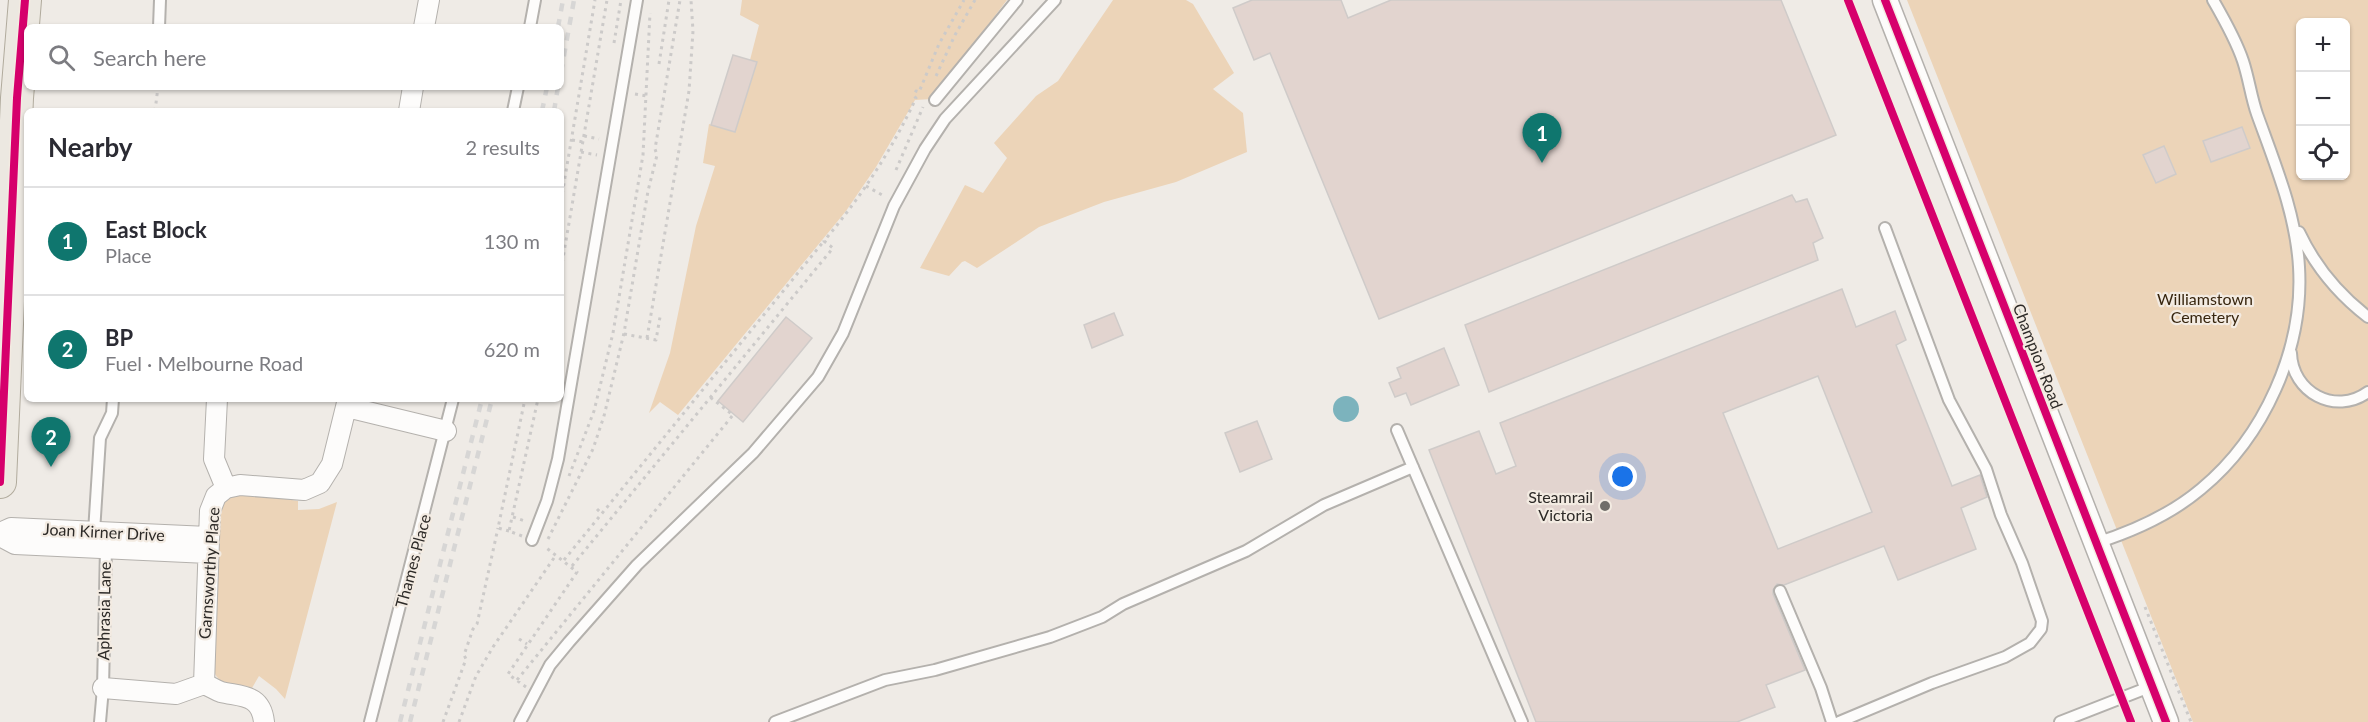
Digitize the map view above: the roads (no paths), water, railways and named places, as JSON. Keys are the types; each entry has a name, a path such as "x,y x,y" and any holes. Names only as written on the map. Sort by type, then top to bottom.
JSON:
{"main road":[{"path":"0,482 16,109 25,0"}],"street":[{"path":"425,24 429,0"},
{"name":"Champion Road","path":"1885,0 2166,722"},
{"path":"409,108 412,90"},
{"name":"Garnsworthy Place","path":"204,684 208,545 212,505 218,494 226,488 214,462 217,402"},
{"path":"226,488 240,485 304,490 316,486 332,464 348,403 446,431"},
{"name":"Joan Kirner Drive","path":"11,528 94,532 208,545 106,548 15,544 0,535 11,528"},
{"name":"Aphrasia Lane","path":"94,532 106,548"},
{"path":"103,688 176,693 204,684 217,691 245,696 254,701 262,716"}],"lane":[{"path":"159,24 160,0"},
{"path":"530,24 534,0"},
{"path":"532,540 547,501 558,459 637,0"},
{"path":"935,100 1017,0"},
{"path":"520,722 550,665 569,642 637,565 753,453 818,376 843,333 890,214 925,149 945,119 1055,0"},
{"path":"2096,543 2122,535 2163,515 2190,498 2216,476 2236,453 2263,412 2280,379 2291,346 2300,293 2299,260 2293,221 2256,111 2242,60 2212,0"},
{"path":"514,108 517,90"},
{"path":"2293,221 2310,252 2335,288 2368,317"},
{"path":"1839,722 2013,653 2037,637 2042,621 2022,563 2001,515 1986,469 1949,400 1885,228"},
{"path":"2291,346 2295,374 2301,384 2315,396 2337,402 2350,401 2368,392"},
{"path":"94,532 100,438 112,411 113,402"},
{"name":"Thames Place","path":"370,722 452,402"},
{"path":"1397,430 1522,722"},
{"path":"774,722 885,680 935,670 1050,637 1102,617 1123,604 1246,551 1324,505 1413,467"},
{"name":"Aphrasia Lane","path":"100,722 103,688 106,548"},
{"path":"1780,591 1821,688 1832,722"},
{"path":"2060,722 2152,686"}],"water":[{"path":"1346,396 1355,400 1359,409 1355,418 1346,422 1337,418 1333,409 1337,400"}],"railway":[{"path":"559,24 563,0"},
{"path":"564,55 574,0"},
{"path":"543,108 546,90"},
{"path":"554,108 558,90"},
{"path":"400,722 481,402"},
{"path":"410,722 491,402"}],"place":[{"name":"East Block","path":"1542,163"},
{"name":"BP","path":"51,467"},
{"name":"Steamrail Victoria","path":"1605,506"}],"park label":[{"name":"Williamstown Cemetery","path":"2205,308"}]}
